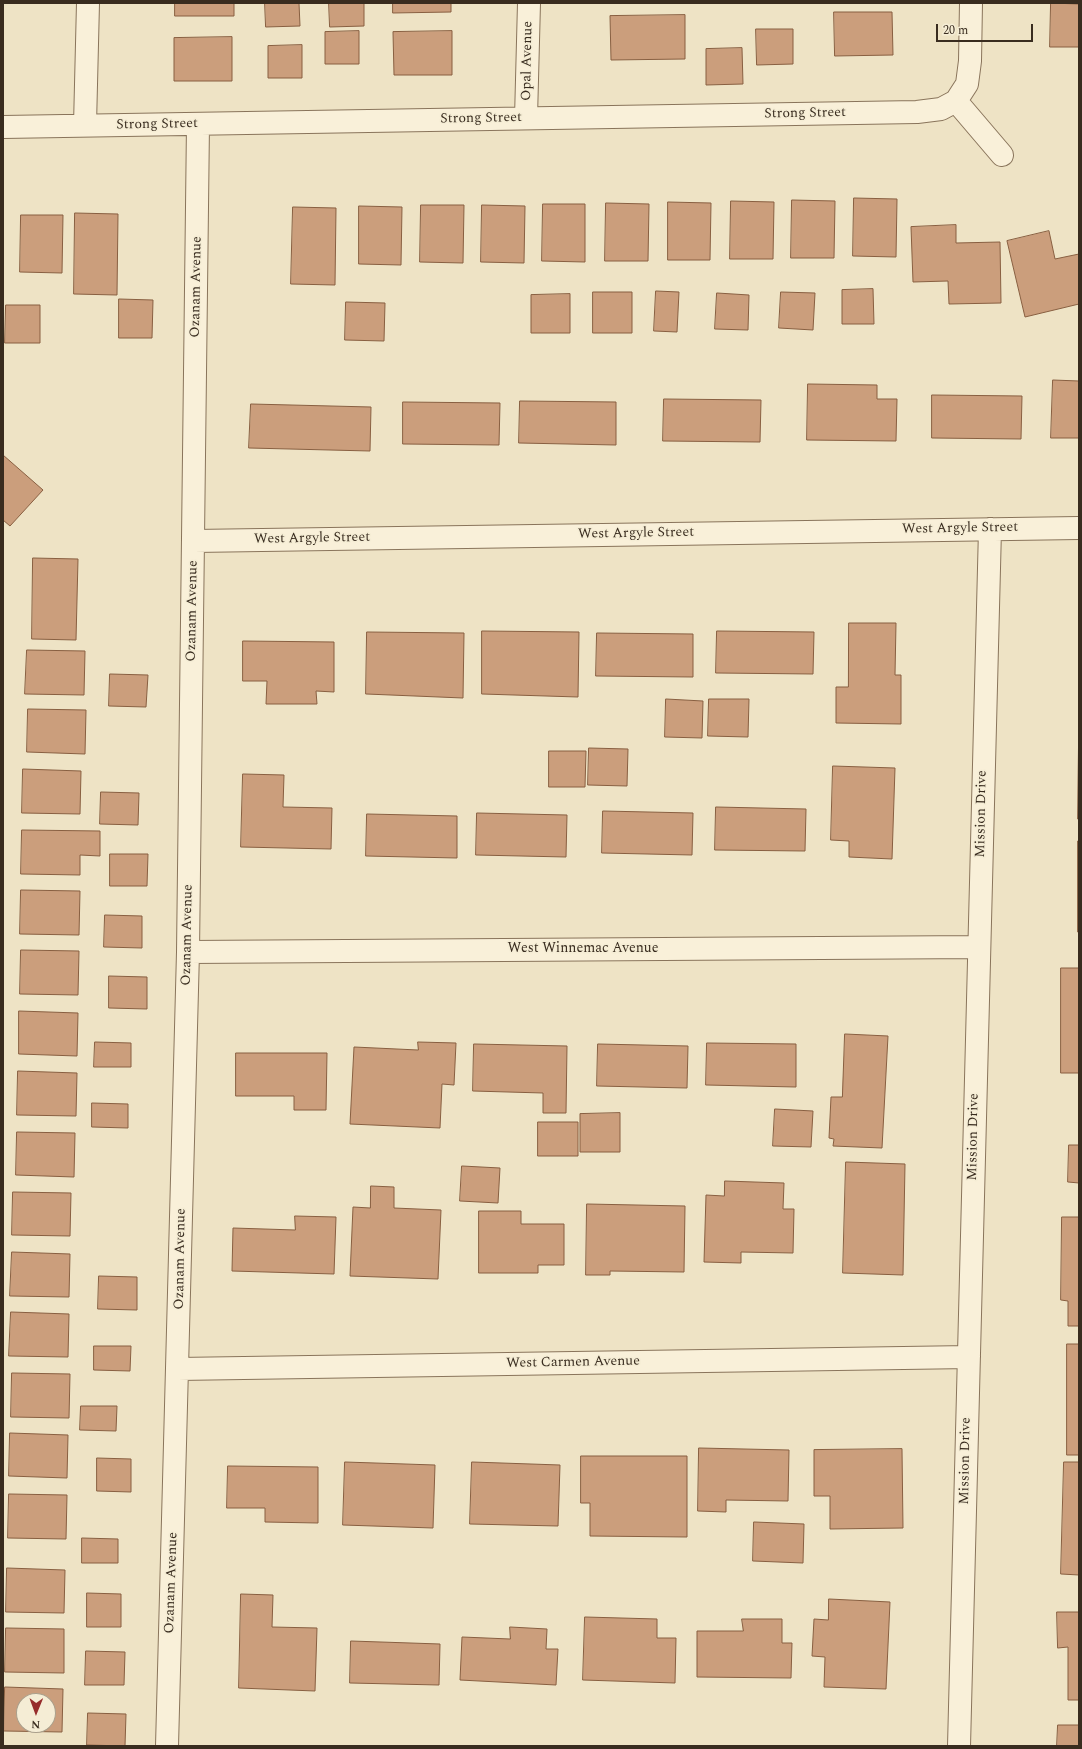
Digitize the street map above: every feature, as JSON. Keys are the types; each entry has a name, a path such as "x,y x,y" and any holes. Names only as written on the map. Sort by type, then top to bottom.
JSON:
{"street":[{"path":"85,125 88,3"},
{"name":"Opal Avenue","path":"526,118 529,3"},
{"path":"971,3 970,61 967,84 956,101 1002,155"},
{"name":"Strong Street","path":"3,127 917,112 941,109 956,101"},
{"name":"Ozanam Avenue","path":"167,1746 188,952 198,124"},
{"name":"West Argyle Street","path":"194,541 1079,528"},
{"name":"Mission Drive","path":"959,1746 990,529"},
{"name":"West Winnemac Avenue","path":"188,952 979,947"},
{"name":"West Carmen Avenue","path":"178,1369 968,1357"}],"building":[{"path":"175,3 234,3 234,16 175,16"},
{"path":"265,3 299,3 300,26 266,27"},
{"path":"329,3 364,3 364,26 330,27"},
{"path":"393,3 451,3 451,12 393,13"},
{"path":"1051,3 1079,4 1079,47 1050,47"},
{"path":"834,12 892,12 893,55 835,56"},
{"path":"685,15 685,59 611,60 610,16"},
{"path":"756,29 793,29 793,64 757,65"},
{"path":"359,31 359,64 325,64 325,32"},
{"path":"452,31 452,75 394,75 393,32"},
{"path":"232,37 232,81 174,81 174,38"},
{"path":"302,45 302,78 268,78 268,46"},
{"path":"742,48 743,84 706,85 706,49"},
{"path":"854,198 897,199 896,257 853,256"},
{"path":"792,200 835,201 834,258 791,258"},
{"path":"731,201 774,202 773,259 730,259"},
{"path":"668,202 711,203 710,260 668,260"},
{"path":"606,203 649,204 648,261 605,261"},
{"path":"543,204 585,204 585,262 542,261"},
{"path":"421,205 464,205 463,263 420,262"},
{"path":"482,205 525,206 524,263 481,262"},
{"path":"359,206 402,207 401,265 359,264"},
{"path":"293,207 336,208 335,285 291,284"},
{"path":"75,213 118,214 117,295 74,294"},
{"path":"21,215 63,215 62,273 20,272"},
{"path":"956,225 956,243 1000,242 1001,303 949,304 948,281 913,282 911,227"},
{"path":"1049,231 1055,259 1079,254 1079,304 1025,317 1007,241"},
{"path":"873,289 874,324 842,324 842,290"},
{"path":"656,291 679,292 677,332 654,331"},
{"path":"593,292 632,292 632,333 593,333"},
{"path":"781,292 815,293 813,330 779,328"},
{"path":"717,293 749,295 748,330 715,329"},
{"path":"570,294 570,333 531,333 531,295"},
{"path":"119,299 153,300 152,338 119,338"},
{"path":"346,302 385,303 384,341 345,340"},
{"path":"6,305 40,305 40,343 5,343"},
{"path":"1053,380 1079,381 1079,438 1051,438"},
{"path":"808,384 877,385 877,399 897,399 896,441 807,440"},
{"path":"932,395 1022,396 1021,439 932,438"},
{"path":"664,399 761,400 760,442 663,441"},
{"path":"520,401 616,402 616,445 519,443"},
{"path":"403,402 500,403 499,445 403,444"},
{"path":"251,404 371,407 370,451 249,448"},
{"path":"3,455 43,490 10,526 3,520"},
{"path":"33,558 78,559 76,640 32,639"},
{"path":"849,623 896,623 895,675 901,675 901,724 836,723 836,687 848,687"},
{"path":"482,631 579,632 578,697 482,694"},
{"path":"717,631 814,632 813,674 716,673"},
{"path":"367,632 464,633 463,698 366,694"},
{"path":"597,633 693,634 693,677 596,676"},
{"path":"243,641 334,642 334,692 316,691 317,704 266,704 267,681 243,681"},
{"path":"27,650 85,651 84,695 25,694"},
{"path":"110,674 148,675 146,707 109,706"},
{"path":"666,699 703,701 702,738 665,737"},
{"path":"709,699 749,699 748,737 708,736"},
{"path":"1079,708 1079,819 1078,819"},
{"path":"28,709 86,710 85,754 27,752"},
{"path":"589,748 628,749 627,786 588,785"},
{"path":"549,751 586,751 585,787 549,787"},
{"path":"833,766 895,768 892,859 849,857 849,841 831,840"},
{"path":"23,769 81,771 80,814 22,813"},
{"path":"243,774 284,775 283,807 332,808 331,849 241,847"},
{"path":"101,792 139,793 138,825 100,824"},
{"path":"716,807 806,809 805,851 715,850"},
{"path":"603,811 693,813 692,855 602,853"},
{"path":"477,813 567,815 566,857 476,855"},
{"path":"367,814 457,816 457,858 366,856"},
{"path":"22,830 100,831 100,856 80,855 80,875 21,874"},
{"path":"1079,841 1079,932 1078,932"},
{"path":"110,854 148,854 147,886 110,886"},
{"path":"21,890 80,891 79,935 20,934"},
{"path":"105,915 142,916 142,948 104,947"},
{"path":"21,950 79,951 78,995 20,994"},
{"path":"1061,968 1079,968 1079,1073 1061,1073"},
{"path":"109,976 147,977 147,1009 109,1008"},
{"path":"19,1011 78,1013 77,1056 19,1054"},
{"path":"845,1034 888,1036 882,1148 833,1146 834,1139 829,1138 831,1097 842,1097"},
{"path":"95,1042 131,1043 131,1067 94,1067"},
{"path":"418,1042 456,1043 454,1085 442,1084 440,1128 350,1124 354,1047 418,1050"},
{"path":"707,1043 796,1044 796,1087 706,1085"},
{"path":"474,1044 567,1046 566,1113 543,1113 543,1093 473,1091"},
{"path":"598,1044 688,1046 687,1088 597,1086"},
{"path":"236,1053 327,1053 326,1110 294,1110 294,1096 236,1096"},
{"path":"18,1071 77,1073 76,1116 17,1115"},
{"path":"92,1103 128,1104 128,1128 92,1127"},
{"path":"775,1109 813,1111 811,1147 773,1146"},
{"path":"620,1113 620,1152 580,1152 580,1114"},
{"path":"538,1122 578,1122 578,1156 538,1156"},
{"path":"17,1132 75,1133 74,1177 16,1175"},
{"path":"1069,1145 1079,1145 1079,1183 1068,1182"},
{"path":"846,1162 905,1164 903,1275 843,1273"},
{"path":"462,1166 500,1168 498,1203 460,1201"},
{"path":"725,1181 784,1183 783,1209 794,1209 793,1253 741,1252 741,1263 704,1262 706,1195 724,1196"},
{"path":"371,1186 394,1187 394,1208 441,1210 438,1279 350,1276 353,1207 370,1208"},
{"path":"13,1192 71,1193 70,1236 12,1235"},
{"path":"587,1204 685,1206 684,1272 610,1271 610,1275 586,1275"},
{"path":"479,1211 521,1211 521,1224 564,1224 564,1265 538,1265 538,1273 479,1273"},
{"path":"295,1216 336,1217 334,1274 232,1271 233,1228 295,1230"},
{"path":"1062,1217 1079,1217 1079,1326 1068,1326 1068,1301 1061,1300"},
{"path":"12,1252 70,1254 69,1297 10,1296"},
{"path":"99,1276 137,1277 137,1310 98,1309"},
{"path":"11,1312 69,1314 68,1357 9,1356"},
{"path":"1067,1344 1079,1344 1079,1455 1067,1455"},
{"path":"94,1346 131,1346 130,1371 94,1370"},
{"path":"12,1373 70,1374 69,1418 11,1417"},
{"path":"81,1406 117,1406 116,1431 80,1430"},
{"path":"10,1433 68,1435 67,1478 9,1476"},
{"path":"699,1448 789,1450 788,1501 726,1500 726,1512 698,1511"},
{"path":"902,1449 903,1528 830,1529 830,1496 814,1496 814,1450"},
{"path":"581,1456 687,1456 687,1537 590,1536 590,1503 581,1503"},
{"path":"97,1458 131,1459 131,1492 97,1491"},
{"path":"345,1462 435,1465 433,1528 343,1525"},
{"path":"472,1462 560,1465 558,1526 470,1524"},
{"path":"1064,1462 1079,1462 1079,1575 1061,1574"},
{"path":"228,1466 318,1467 318,1523 265,1522 265,1508 227,1508"},
{"path":"9,1494 67,1495 66,1539 8,1538"},
{"path":"754,1522 804,1524 803,1563 753,1561"},
{"path":"82,1538 118,1539 118,1563 82,1563"},
{"path":"7,1568 65,1570 64,1613 6,1612"},
{"path":"87,1593 121,1594 121,1627 87,1627"},
{"path":"241,1594 273,1595 272,1627 317,1628 315,1691 239,1688"},
{"path":"829,1599 890,1602 886,1689 824,1687 825,1657 812,1656 814,1619 828,1620"},
{"path":"1057,1612 1079,1612 1079,1700 1068,1700 1068,1647 1058,1648"},
{"path":"585,1617 657,1619 657,1638 676,1638 675,1683 583,1680"},
{"path":"742,1619 782,1619 782,1643 792,1643 791,1678 697,1677 697,1631 743,1631"},
{"path":"510,1627 547,1629 546,1649 558,1649 556,1685 460,1680 462,1637 510,1639"},
{"path":"6,1628 64,1629 64,1673 5,1672"},
{"path":"351,1641 440,1644 439,1685 350,1683"},
{"path":"86,1651 125,1652 124,1685 85,1685"},
{"path":"5,1687 63,1689 62,1732 56,1732 56,1693 16,1693 16,1731 4,1731"},
{"path":"88,1713 126,1714 125,1746 87,1745"},
{"path":"1058,1725 1079,1725 1079,1746 1057,1746"}]}
